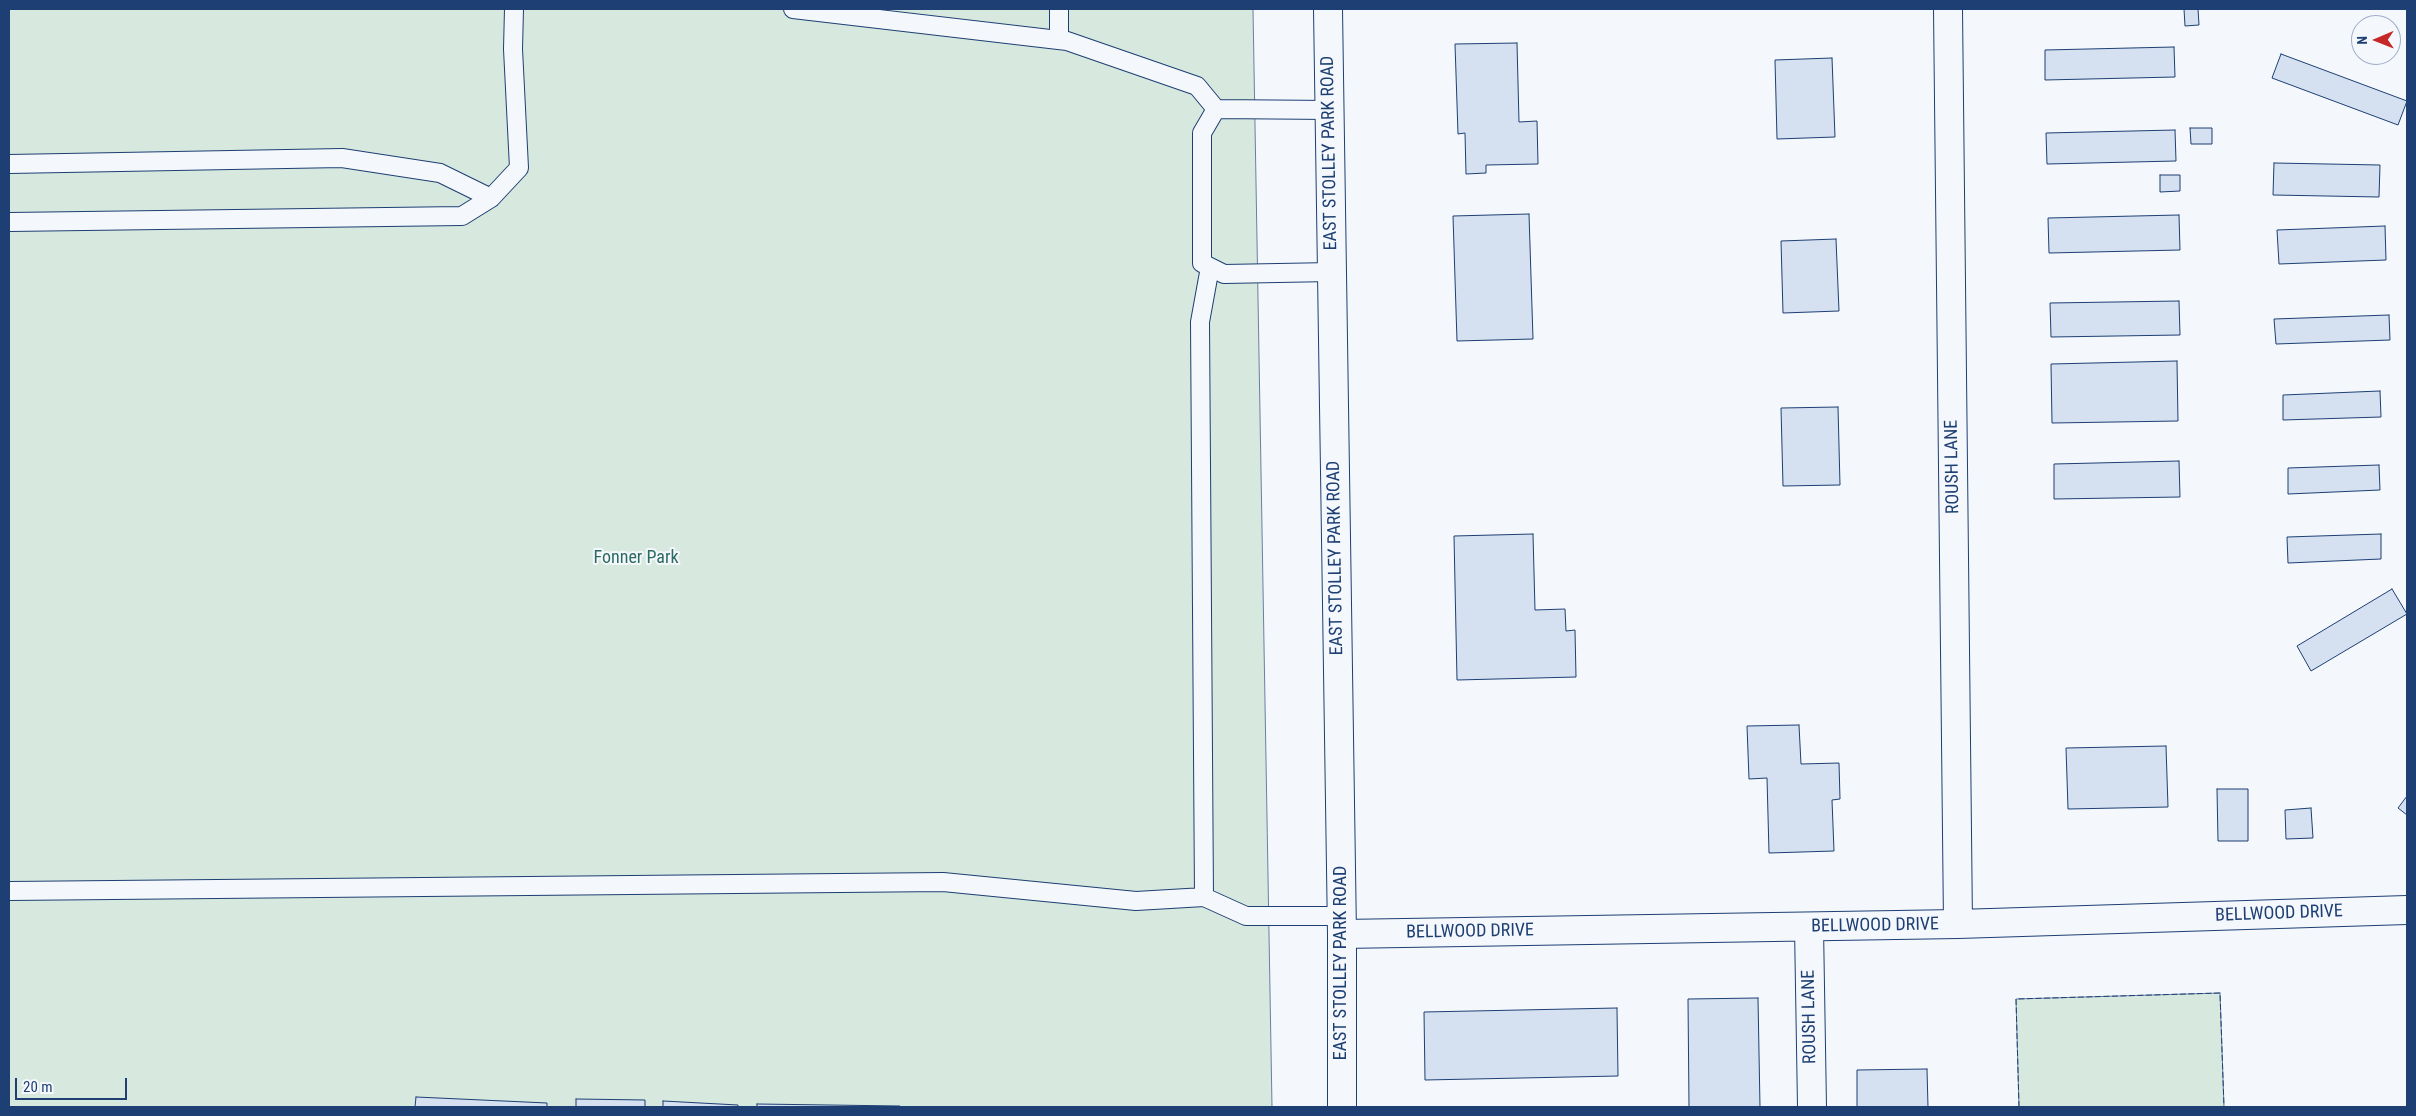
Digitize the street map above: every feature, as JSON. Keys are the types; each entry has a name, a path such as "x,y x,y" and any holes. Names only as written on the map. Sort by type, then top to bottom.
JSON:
{"street":[{"name":"EAST STOLLEY PARK ROAD","path":"1328,9 1342,925 1342,1107"},
{"name":"ROUSH LANE","path":"1948,9 1958,924"},
{"name":"BELLWOOD DRIVE","path":"1342,925 1809,926 1958,924 2407,910"},
{"name":"ROUSH LANE","path":"1809,926 1812,1107"}],"lane":[{"path":"9,222 462,216 491,198 519,168 513,49 514,9"},
{"path":"793,9 1067,41 1196,86 1216,109 1330,110"},
{"path":"1058,9 1059,40"},
{"path":"1216,109 1202,133 1202,263 1224,274 1332,272"},
{"path":"9,164 342,158 440,173 491,198"},
{"path":"1204,897 1200,322 1210,267"},
{"path":"9,891 943,882 1136,901 1204,897 1246,916 1342,925"}],"green space":[{"name":"Fonner Park","path":"9,9 1253,9 1272,1107 9,1107"},
{"path":"2220,993 2224,1107 2019,1107 2016,999"}],"building":[{"path":"2184,9 2198,9 2199,25 2185,26"},
{"path":"1517,43 1519,122 1537,121 1538,164 1486,165 1486,173 1466,174 1465,133 1458,134 1455,44"},
{"path":"2174,47 2175,77 2045,80 2045,50"},
{"path":"2281,54 2407,101 2398,125 2272,78"},
{"path":"1832,58 1835,137 1777,139 1775,60"},
{"path":"2190,128 2212,128 2212,144 2191,144"},
{"path":"2175,130 2176,161 2047,164 2046,133"},
{"path":"2274,163 2380,165 2379,197 2273,195"},
{"path":"2160,175 2180,175 2180,191 2160,192"},
{"path":"1529,214 1533,339 1457,341 1453,216"},
{"path":"2179,215 2180,250 2049,253 2048,218"},
{"path":"2385,226 2386,260 2279,264 2277,230"},
{"path":"1836,239 1839,311 1783,313 1781,241"},
{"path":"2179,301 2180,335 2051,337 2050,303"},
{"path":"2389,315 2390,340 2276,344 2274,319"},
{"path":"2177,361 2178,421 2052,423 2051,364"},
{"path":"2380,391 2381,417 2283,420 2283,395"},
{"path":"1838,407 1840,485 1783,486 1781,408"},
{"path":"2179,461 2180,497 2054,499 2054,464"},
{"path":"2379,465 2380,490 2288,494 2288,468"},
{"path":"1533,534 1535,610 1565,609 1566,631 1575,630 1576,677 1457,680 1454,536"},
{"path":"2381,534 2381,559 2288,563 2287,537"},
{"path":"2392,589 2407,614 2311,671 2297,646"},
{"path":"1799,725 1801,764 1839,763 1840,799 1832,800 1834,851 1769,853 1767,778 1749,779 1747,726"},
{"path":"2166,746 2168,807 2068,809 2066,748"},
{"path":"2217,789 2248,789 2248,841 2218,841"},
{"path":"2407,796 2407,815 2398,808"},
{"path":"2311,808 2313,838 2286,839 2285,810"},
{"path":"1758,998 1760,1107 1689,1107 1688,999"},
{"path":"1617,1008 1618,1076 1425,1080 1424,1012"},
{"path":"1927,1069 1928,1107 1857,1107 1857,1070"},
{"path":"416,1097 547,1103 547,1107 415,1107"},
{"path":"576,1099 645,1100 645,1107 576,1107"},
{"path":"663,1101 738,1105 738,1107 663,1107"},
{"path":"757,1104 900,1106 900,1107 757,1107"}],"fence":[{"path":"2019,1107 2016,999 2220,993 2224,1107"}]}
